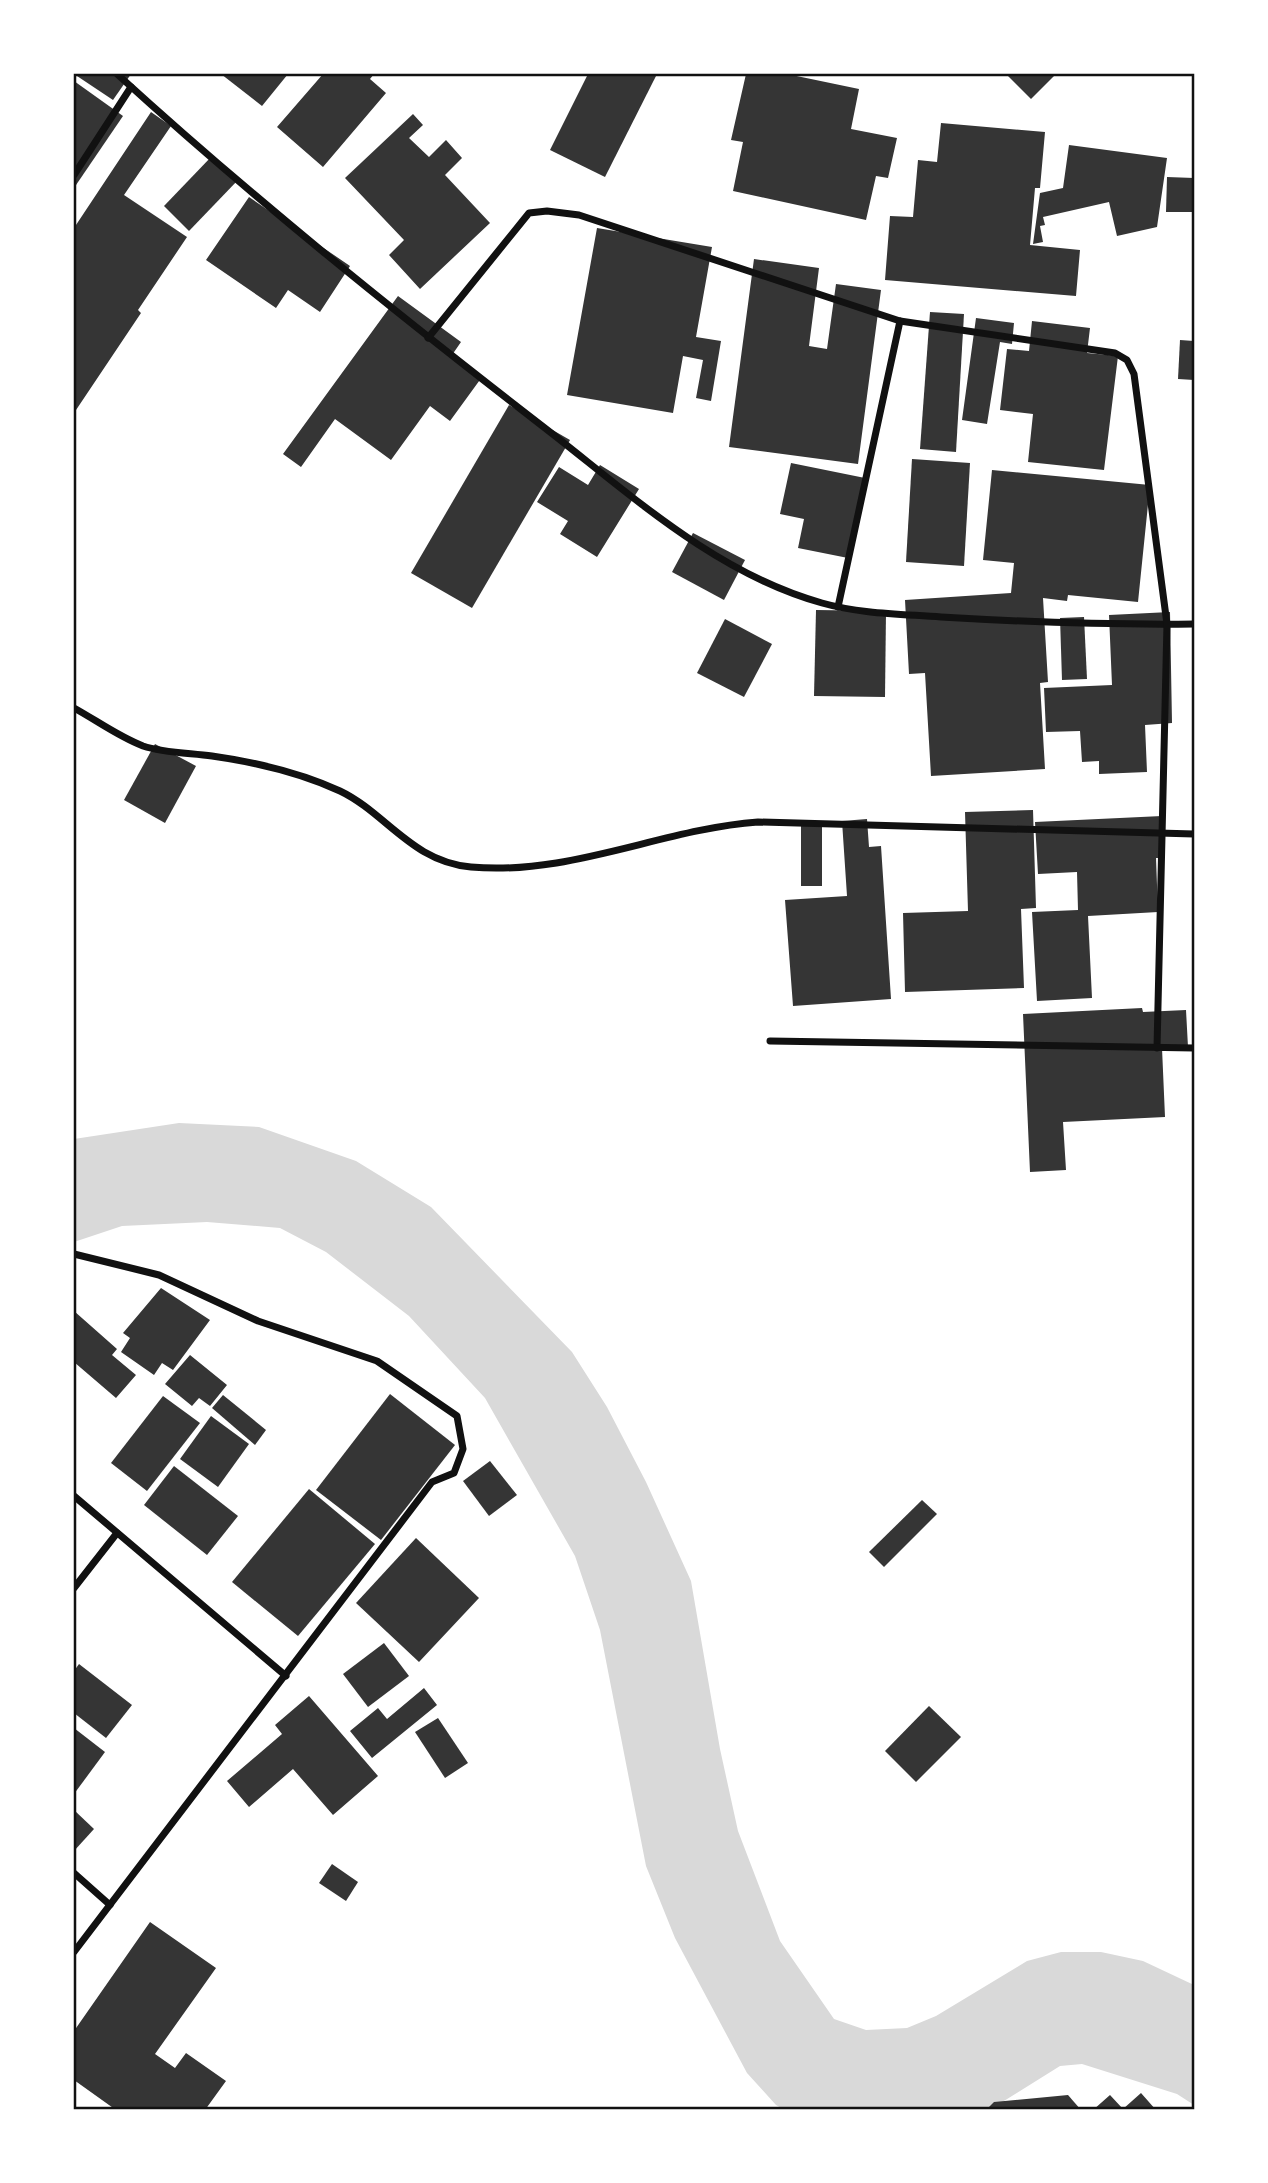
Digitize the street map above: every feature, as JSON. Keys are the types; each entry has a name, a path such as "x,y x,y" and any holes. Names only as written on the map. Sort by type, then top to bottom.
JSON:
{"street":[{"path":"117,74 241,186 428,338 694,544 772,586 863,612 975,619 1195,624"},
{"path":"74,175 131,87"},
{"path":"428,338 529,213 547,211 579,215 900,321 1115,353 1127,360 1134,374 1167,624 1157,1048"},
{"path":"838,607 900,321"},
{"path":"74,708 144,746 218,757 298,775 342,792 418,850 469,867 526,867 659,842 721,825 758,822 1195,834"},
{"path":"770,1041 1195,1048"},
{"path":"74,1254 159,1275 258,1321 377,1361 457,1416 463,1449 454,1473 432,1482 74,1952"},
{"path":"74,1496 286,1676"},
{"path":"74,1588 117,1533"},
{"path":"74,1873 110,1905"}],"shaded area":[{"path":"179,1123 259,1127 356,1161 431,1207 572,1352 607,1407 646,1482 691,1581 720,1749 738,1831 780,1941 834,2019 866,2030 907,2028 936,2016 1027,1961 1061,1952 1101,1952 1143,1961 1194,1985 1194,2105 1177,2094 1082,2064 1060,2066 991,2109 785,2110 776,2105 747,2073 675,1938 646,1866 600,1630 575,1556 485,1398 409,1316 326,1252 280,1228 207,1222 122,1226 74,1242 74,1139"}],"building":[{"path":"74,74 131,74 113,100"},
{"path":"221,74 288,74 262,106"},
{"path":"323,74 374,74 370,79 386,93 323,167 277,127"},
{"path":"588,74 657,74 605,177 550,150"},
{"path":"746,74 787,74 859,89 851,129 897,138 888,178 876,176 866,220 733,191 743,142 731,140"},
{"path":"1006,74 1056,74 1031,99"},
{"path":"74,81 123,116 74,188"},
{"path":"151,112 171,126 124,195 187,237 138,310 141,313 74,413 74,228"},
{"path":"413,114 423,125 409,138 429,157 446,140 462,158 445,175 490,223 420,289 389,255 404,240 345,178"},
{"path":"941,123 1045,132 1040,188 1035,188 1030,245 1080,250 1076,296 885,280 890,216 913,217 918,160 937,162"},
{"path":"1069,145 1167,158 1157,227 1117,236 1109,202 1043,217 1045,225 1040,226 1043,242 1033,244 1040,193 1063,188"},
{"path":"212,156 238,180 189,231 164,206"},
{"path":"1167,177 1194,178 1194,212 1166,212"},
{"path":"249,197 350,266 320,312 288,290 276,308 206,260"},
{"path":"597,228 712,247 696,337 721,341 711,401 696,398 703,360 683,356 673,413 567,395"},
{"path":"754,259 819,268 809,346 827,349 836,284 881,290 858,464 729,447"},
{"path":"398,296 461,342 452,355 482,377 450,421 430,406 391,460 335,419 301,467 283,454"},
{"path":"930,312 964,314 956,452 920,449"},
{"path":"976,318 1014,323 1012,344 1000,342 987,424 962,420"},
{"path":"1032,321 1090,328 1087,353 1118,356 1104,470 1028,462 1033,414 1000,410 1007,349 1029,351"},
{"path":"1180,340 1194,341 1194,380 1178,379"},
{"path":"509,405 570,440 472,608 411,573"},
{"path":"912,459 970,463 964,566 906,562"},
{"path":"791,463 865,478 848,558 798,548 804,519 780,514"},
{"path":"600,465 639,489 597,557 560,534 568,521 537,502 559,467 588,485"},
{"path":"992,470 1150,485 1138,602 1068,595 1067,601 1043,598 1048,682 1040,683 1045,769 931,776 925,673 909,674 905,600 1011,593 1014,563 983,560"},
{"path":"693,533 745,560 724,600 672,572"},
{"path":"816,610 886,611 885,697 814,696"},
{"path":"1170,612 1172,723 1145,725 1147,772 1099,774 1099,761 1082,762 1080,731 1046,732 1044,688 1112,685 1109,615"},
{"path":"1084,617 1087,679 1062,680 1060,618"},
{"path":"725,619 772,644 744,697 697,673"},
{"path":"155,744 196,766 165,823 124,800"},
{"path":"1033,810 1036,908 1021,909 1024,988 905,992 903,913 968,911 965,812"},
{"path":"1162,816 1164,858 1156,858 1158,912 1088,916 1092,998 1037,1001 1032,912 1078,910 1077,872 1038,874 1035,822"},
{"path":"867,819 869,847 881,846 891,999 793,1006 785,900 847,896 842,821"},
{"path":"801,823 822,823 822,886 801,886"},
{"path":"1142,1008 1143,1012 1186,1010 1188,1047 1162,1048 1165,1117 1063,1122 1066,1170 1030,1172 1023,1014"},
{"path":"161,1288 210,1320 173,1370 162,1363 154,1375 121,1352 130,1338 123,1333"},
{"path":"74,1311 117,1349 112,1355 136,1375 116,1398 74,1362"},
{"path":"190,1355 227,1385 210,1406 199,1398 192,1406 165,1384"},
{"path":"390,1394 455,1445 381,1540 316,1490"},
{"path":"223,1395 266,1430 255,1445 212,1408"},
{"path":"163,1396 200,1423 147,1491 111,1463"},
{"path":"211,1416 249,1444 218,1487 180,1459"},
{"path":"490,1461 517,1495 489,1516 463,1481"},
{"path":"174,1466 238,1516 207,1555 144,1505"},
{"path":"309,1489 375,1544 298,1636 232,1582"},
{"path":"922,1500 937,1514 884,1567 869,1552"},
{"path":"416,1538 479,1598 419,1662 356,1603"},
{"path":"384,1643 409,1676 368,1707 343,1674"},
{"path":"79,1664 132,1705 106,1738 74,1713 74,1671"},
{"path":"424,1688 437,1705 372,1758 350,1731 378,1708 387,1719"},
{"path":"309,1696 378,1776 333,1815 293,1769 249,1807 227,1781 282,1734 275,1725"},
{"path":"929,1706 961,1737 916,1782 885,1751"},
{"path":"438,1718 468,1763 445,1778 415,1732"},
{"path":"74,1728 105,1752 74,1794"},
{"path":"74,1810 94,1829 74,1851"},
{"path":"332,1864 358,1882 346,1901 319,1883"},
{"path":"150,1922 216,1968 155,2054 175,2068 186,2053 226,2081 205,2110 116,2110 74,2080 74,2031"},
{"path":"1141,2093 1156,2110 1093,2110 1110,2095 1123,2109"},
{"path":"1068,2095 1081,2110 986,2110 994,2102"}]}
